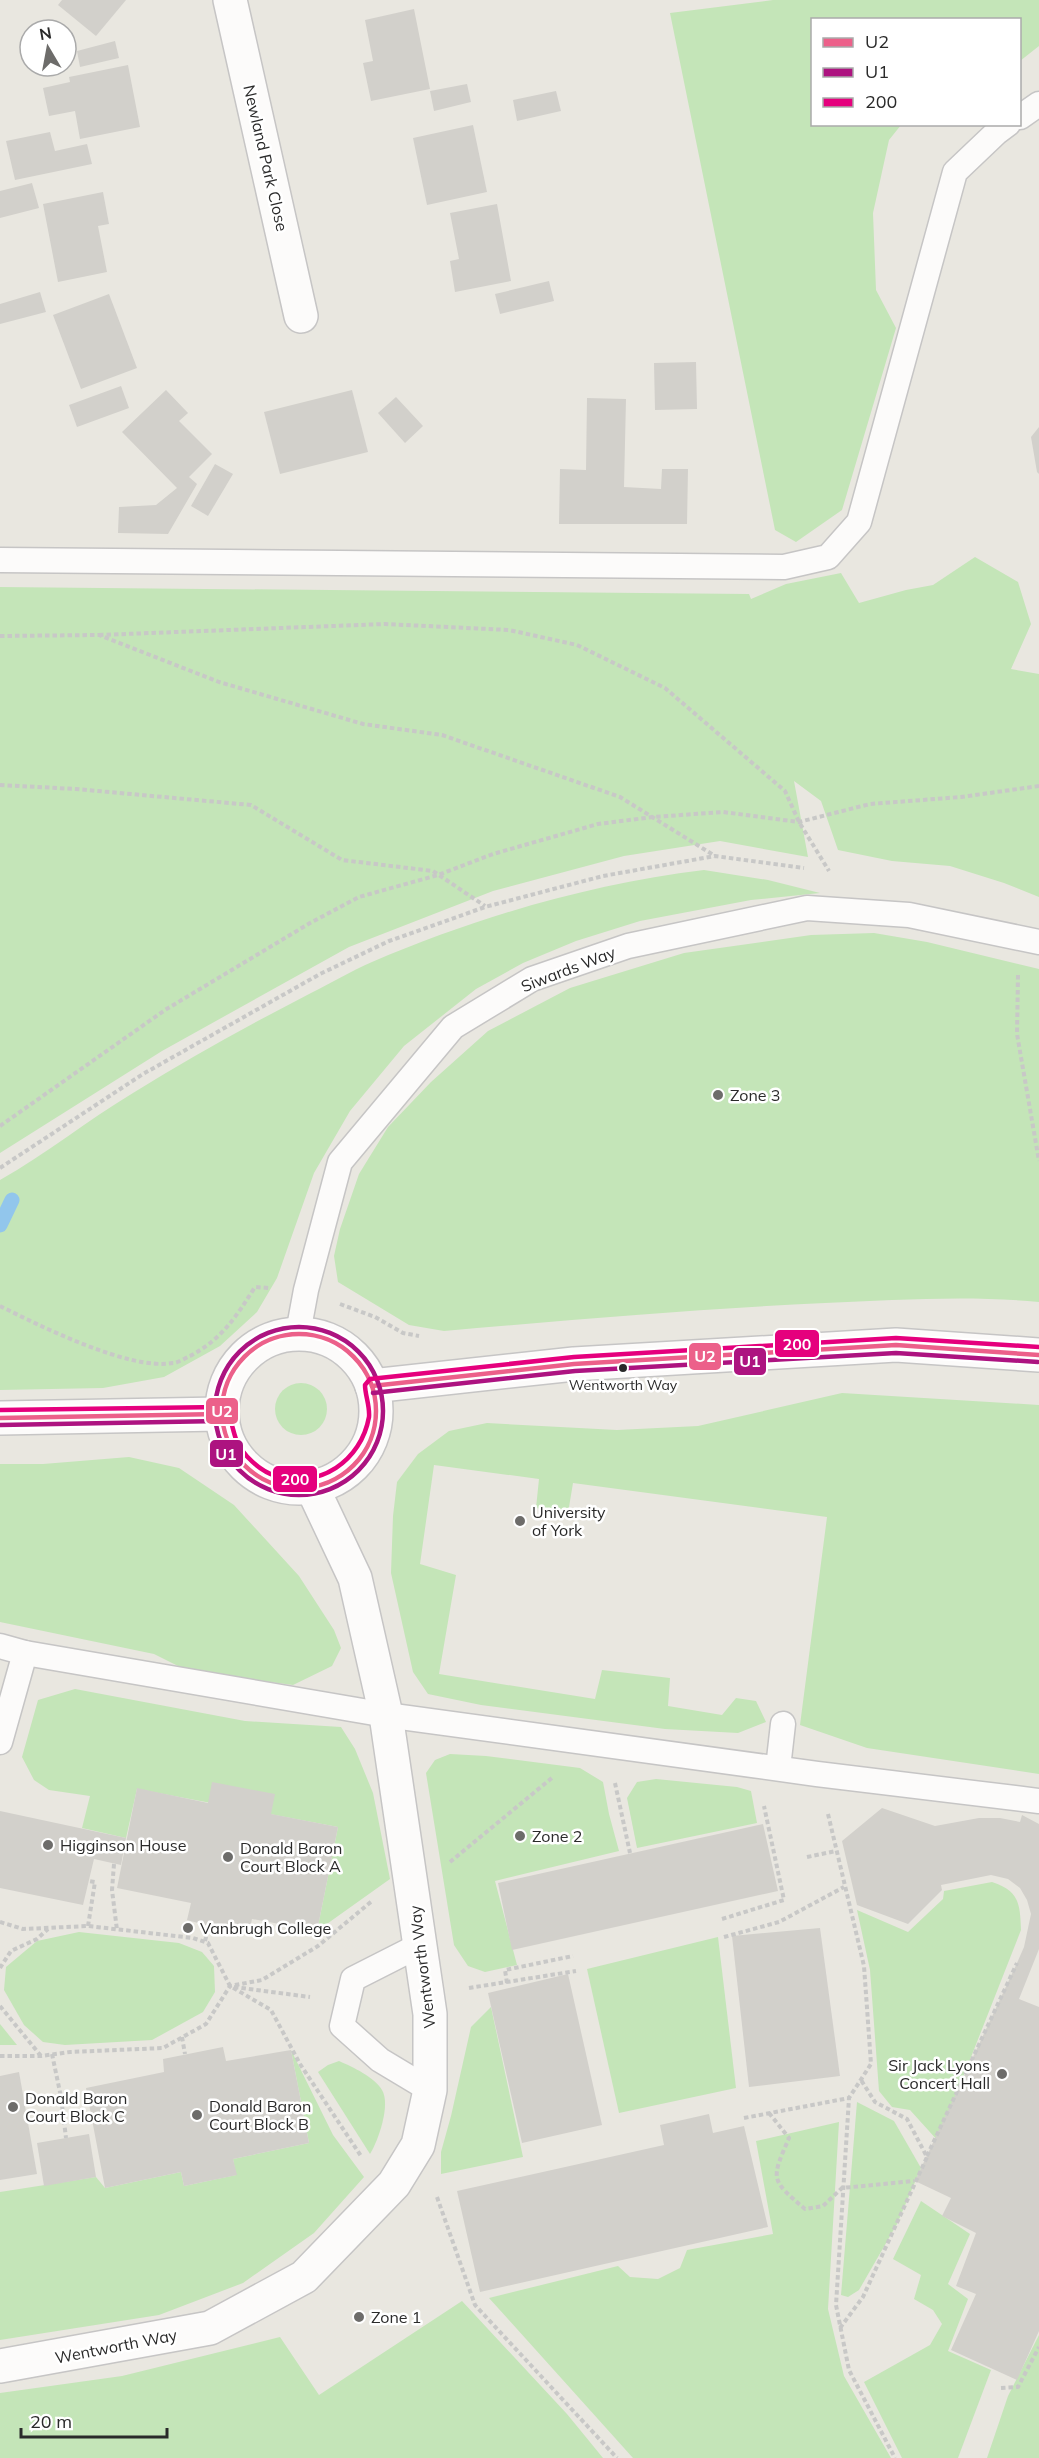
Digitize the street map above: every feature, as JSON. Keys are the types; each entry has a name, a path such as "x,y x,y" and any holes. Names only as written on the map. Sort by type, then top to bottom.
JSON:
{"street":[{"name":"Newland Park Close","path":"230,0 301,316"},
{"path":"298,1333 325,1338 348,1352 361,1365 372,1386 376,1415 372,1437 360,1458 341,1476 312,1487 286,1488 253,1474 234,1454 222,1429 220,1414 225,1386 246,1354 269,1338 298,1333"},
{"path":"372,1386 574,1364 896,1345 1039,1354"},
{"path":"0,1418 220,1414"},
{"name":"Wentworth Way","path":"0,2366 210,2328 304,2277 394,2184 418,2145 430,2090 430,2014 386,1715 355,1578 312,1487"}],"lane":[{"path":"1021,116 1039,104"},
{"path":"0,560 784,567 828,557 859,522 955,172 1005,126"},
{"name":"Siwards Way","path":"298,1333 306,1290 340,1162 453,1027 531,980 628,946 807,908 909,915 1029,940"},
{"path":"0,1646 25,1653 386,1715 1039,1802"},
{"path":"0,1742 25,1653"},
{"path":"778,1768 783,1724"},
{"path":"420,1945 353,1979 342,2026 380,2060 430,2090"}],"path":[{"path":"0,636 99,635 385,624 509,630 578,645 665,688 785,791 799,822 829,871"},
{"path":"0,1168 143,1074 320,974 388,941 485,906 603,876 715,856 620,797 442,735 363,724 230,686 99,635"},
{"path":"0,785 76,789 251,806 342,860 433,872 485,906"},
{"path":"0,1126 165,1010 310,923 358,897 438,875 493,854 598,824 723,812 799,822 870,804 961,797 1039,786"},
{"path":"1029,940 1017,1034 1039,1161"},
{"path":"0,1306 40,1326 133,1362 174,1364 209,1346 236,1316 255,1287 306,1290 375,1317 403,1333 423,1337"},
{"path":"607,1745 630,1853"},
{"path":"818,1774 864,1966 871,2064 849,2098 836,2305 849,2370 895,2458"},
{"path":"722,1919 784,1900 766,1817"},
{"path":"807,1857 836,1851"},
{"path":"114,1864 112,1890 117,1930"},
{"path":"88,1926 95,1882 89,1881"},
{"path":"724,1937 779,1922 845,1887"},
{"path":"0,1922 23,1929 88,1926 151,1932 205,1941 222,1967 230,1986 271,2010 300,2064 362,2157 394,2184"},
{"path":"205,1941 209,1926"},
{"path":"0,1968 11,1951 37,1939 48,1929"},
{"path":"507,1983 505,1970 573,1956"},
{"path":"840,2328 863,2296 1017,1963"},
{"path":"427,1994 576,1971"},
{"path":"230,1986 348,2002"},
{"path":"0,2056 41,2056 163,2048 206,2024 230,1986"},
{"path":"0,2006 41,2056"},
{"path":"182,2037 185,2054"},
{"path":"52,2054 61,2097 66,2138"},
{"path":"861,2080 875,2102 907,2119 927,2157"},
{"path":"744,2118 849,2098"},
{"path":"769,2113 789,2138 776,2168 779,2187 805,2209 823,2206 842,2188 915,2181"},
{"path":"436,2196 476,2305 616,2458"},
{"path":"1001,2388 1018,2387 1039,2347"}],"green space":[{"path":"773,0 1039,0 1039,46 1021,60 1021,18 811,18 811,126 900,126 889,140 873,213 876,290 896,328 842,510 796,542 775,530 670,13"},
{"path":"975,557 1018,582 1031,624 1011,669 1039,674 1039,897 950,866 892,861 838,850 821,801 794,781 808,857 720,841 624,856 493,891 349,947 162,1051 0,1153 0,587 749,594 751,599 786,584 841,573 859,603 933,585"},
{"path":"704,870 768,880 820,893 751,900 640,921 576,941 523,963 476,989 404,1046 350,1111 314,1173 277,1278 257,1312 220,1346 164,1377 103,1388 0,1390 0,1180 116,1103 221,1041 372,962 452,931 535,904 619,884"},
{"name":"Zone 3","path":"874,933 927,942 1039,969 1039,1302 959,1298 825,1303 444,1331 409,1325 338,1282 334,1256 340,1229 359,1174 388,1127 431,1082 488,1031 570,988 684,953 811,935"},
{"path":"296,1383 306,1383 315,1387 323,1395 327,1409 323,1423 315,1431 306,1435 296,1435 287,1431 279,1423 275,1414 275,1404 279,1395 287,1387"},
{"path":"842,1393 1039,1405 1039,1774 867,1748 800,1725 827,1517 573,1483 568,1513 536,1508 539,1479 434,1465 420,1564 456,1575 439,1674 595,1699 602,1670 670,1678 668,1706 722,1715 736,1698 756,1701 766,1722 738,1733 665,1729 481,1705 428,1694 413,1672 391,1573 393,1516 397,1482 418,1454 449,1431 487,1423 617,1430 698,1426"},
{"path":"129,1457 179,1468 234,1505 299,1576 334,1630 341,1648 332,1666 293,1685 188,1671 154,1654 0,1622 0,1464 43,1464"},
{"path":"75,1689 245,1721 341,1727 355,1749 373,1793 390,1879 317,1931 338,1827 137,1789 126,1838 82,1828 90,1796 49,1790 34,1780 22,1757 38,1700"},
{"path":"450,1754 486,1756 580,1768 603,1782 619,1851 495,1881 517,1965 485,1972 468,1966 454,1945 426,1773 435,1760"},
{"path":"656,1779 737,1787 751,1791 757,1823 637,1848 627,1798 637,1782"},
{"path":"992,1882 1013,1894 1019,1905 1021,1930 938,2141 910,2110 892,2107 879,2091 870,1970 857,1910 908,1932 943,1899 944,1891"},
{"path":"79,1932 179,1943 202,1952 214,1966 215,1992 203,2012 152,2040 65,2045 43,2042 24,2025 4,1990 6,1967 37,1941"},
{"path":"718,1937 736,2088 619,2113 587,1969"},
{"path":"491,2007 523,2157 441,2174 441,2152 471,2027"},
{"path":"0,2024 17,2045 0,2045"},
{"path":"291,2050 333,2135 364,2177 314,2233 243,2283 159,2315 0,2340 0,2192 96,2177 105,2188 181,2172 184,2186 236,2175 233,2159 309,2143"},
{"path":"339,2061 369,2077 382,2090 384,2113 377,2141 370,2154 318,2072"},
{"path":"857,2102 894,2121 921,2168 897,2224 859,2290 848,2297 841,2295"},
{"path":"839,2122 828,2309 844,2376 891,2458 633,2458 489,2298 618,2266 630,2277 658,2279 680,2268 687,2250 773,2234 756,2141"},
{"path":"921,2201 970,2234 948,2284 968,2299 948,2351 991,2370 958,2458 902,2458 864,2382 930,2345 942,2324 933,2310 914,2299 921,2275 893,2259"},
{"name":"Zone 1","path":"462,2301 567,2414 603,2458 0,2458 0,2393 122,2376 280,2337 319,2395"},
{"path":"1039,2335 1039,2458 987,2458 1008,2396"}],"building":[{"path":"62,0 126,0 96,36 78,21 78,18 74,18 58,5"},
{"path":"414,9 430,89 371,101 363,63 373,61 365,20"},
{"path":"115,41 119,58 80,67 78,51"},
{"path":"128,65 140,127 80,139 75,111 49,116 43,88 70,82 69,78 78,78 78,75"},
{"path":"467,84 471,102 434,111 430,91"},
{"path":"556,91 561,111 517,121 513,100"},
{"path":"473,125 487,192 427,205 413,138"},
{"path":"50,132 55,151 87,144 92,164 15,180 6,141"},
{"path":"32,183 39,208 0,218 0,191"},
{"path":"103,192 109,224 98,226 107,272 58,282 43,204"},
{"path":"497,204 511,281 455,292 450,261 459,259 450,213"},
{"path":"549,281 554,301 500,314 495,294"},
{"path":"40,292 46,312 0,324 0,304"},
{"path":"109,294 137,368 81,389 53,315"},
{"path":"696,362 697,409 655,410 654,363"},
{"path":"121,386 129,408 77,427 69,405"},
{"path":"166,390 188,413 179,421 212,454 189,477 197,484 168,534 118,533 119,507 156,505 177,488 122,432"},
{"path":"352,390 368,452 280,474 264,412"},
{"path":"396,397 423,426 405,443 378,413"},
{"path":"587,398 626,399 624,487 661,489 662,469 688,469 687,524 559,524 560,469 586,470"},
{"path":"1039,427 1039,474 1031,437"},
{"path":"215,464 233,474 208,516 191,506"},
{"name":"Donald Baron Court Block A","path":"212,1782 275,1794 271,1814 338,1827 317,1931 252,1919 249,1933 209,1926 187,1920 191,1903 117,1888 137,1788 208,1803"},
{"name":"Sir Jack Lyons Concert Hall","path":"882,1808 935,1826 979,1818 1000,1818 1020,1822 1022,1815 1039,1824 1039,1949 1019,1999 1039,2007 1039,2331 1017,2380 951,2350 976,2294 956,2286 976,2233 942,2216 951,2198 915,2181 1024,1947 1031,1914 1020,1888 1008,1879 991,1875 941,1885 942,1890 908,1924 857,1905 842,1841"},
{"name":"Higginson House","path":"0,1811 126,1838 121,1865 94,1859 83,1905 0,1888"},
{"path":"763,1824 778,1891 512,1950 498,1883"},
{"path":"820,1928 840,2076 749,2087 732,1936"},
{"path":"568,1974 602,2125 522,2143 488,1993"},
{"name":"Donald Baron Court Block B","path":"223,2047 226,2061 291,2050 309,2143 233,2159 237,2175 184,2186 181,2172 105,2188 86,2088 164,2072 163,2059"},
{"name":"Donald Baron Court Block C","path":"19,2072 37,2174 0,2180 0,2076"},
{"path":"709,2114 713,2133 744,2126 768,2227 480,2292 457,2191 664,2145 660,2125"},
{"path":"89,2134 96,2177 44,2186 37,2143"}],"waterway":[{"path":"0,1225 12,1200"}],"transit line":[{"name":"U1","path":"299,1327 315,1328 331,1333 359,1351 377,1379 382,1395 383,1411 382,1427 377,1443 359,1471 331,1489 315,1494 299,1495 283,1494 267,1489 239,1471 221,1443 216,1427 215,1411 216,1395 221,1379 239,1351 267,1333 283,1328 299,1327"},
{"name":"U2","path":"299,1334 328,1340 342,1347 353,1357 363,1368 370,1382 376,1411 370,1440 363,1454 353,1465 342,1475 328,1482 299,1488 270,1482 256,1475 245,1465 235,1454 228,1440 222,1411 228,1382 235,1368 245,1357 256,1347 270,1340 299,1334"},
{"name":"200","path":"0,1410 221,1407 229,1417 236,1439 247,1456 270,1474 292,1479 323,1475 336,1468 357,1447 365,1433 369,1417 365,1385 370,1379 574,1357 896,1338 1039,1347"},
{"name":"U2","path":"372,1386 574,1364 896,1345 1039,1355"},
{"name":"U1","path":"373,1393 575,1371 896,1353 1038,1362"},
{"name":"U2","path":"0,1418 220,1414"},
{"name":"U1","path":"0,1425 220,1421"}],"place":[{"name":"Zone 3","path":"718,1095"},
{"name":"Wentworth Way","path":"623,1368"},
{"name":"University of York","path":"520,1521"},
{"name":"Zone 2","path":"520,1836"},
{"name":"Higginson House","path":"48,1845"},
{"name":"Donald Baron Court Block A","path":"228,1857"},
{"name":"Vanbrugh College","path":"188,1928"},
{"name":"Sir Jack Lyons Concert Hall","path":"1002,2074"},
{"name":"Donald Baron Court Block C","path":"13,2107"},
{"name":"Donald Baron Court Block B","path":"197,2115"},
{"name":"Zone 1","path":"359,2317"}]}
